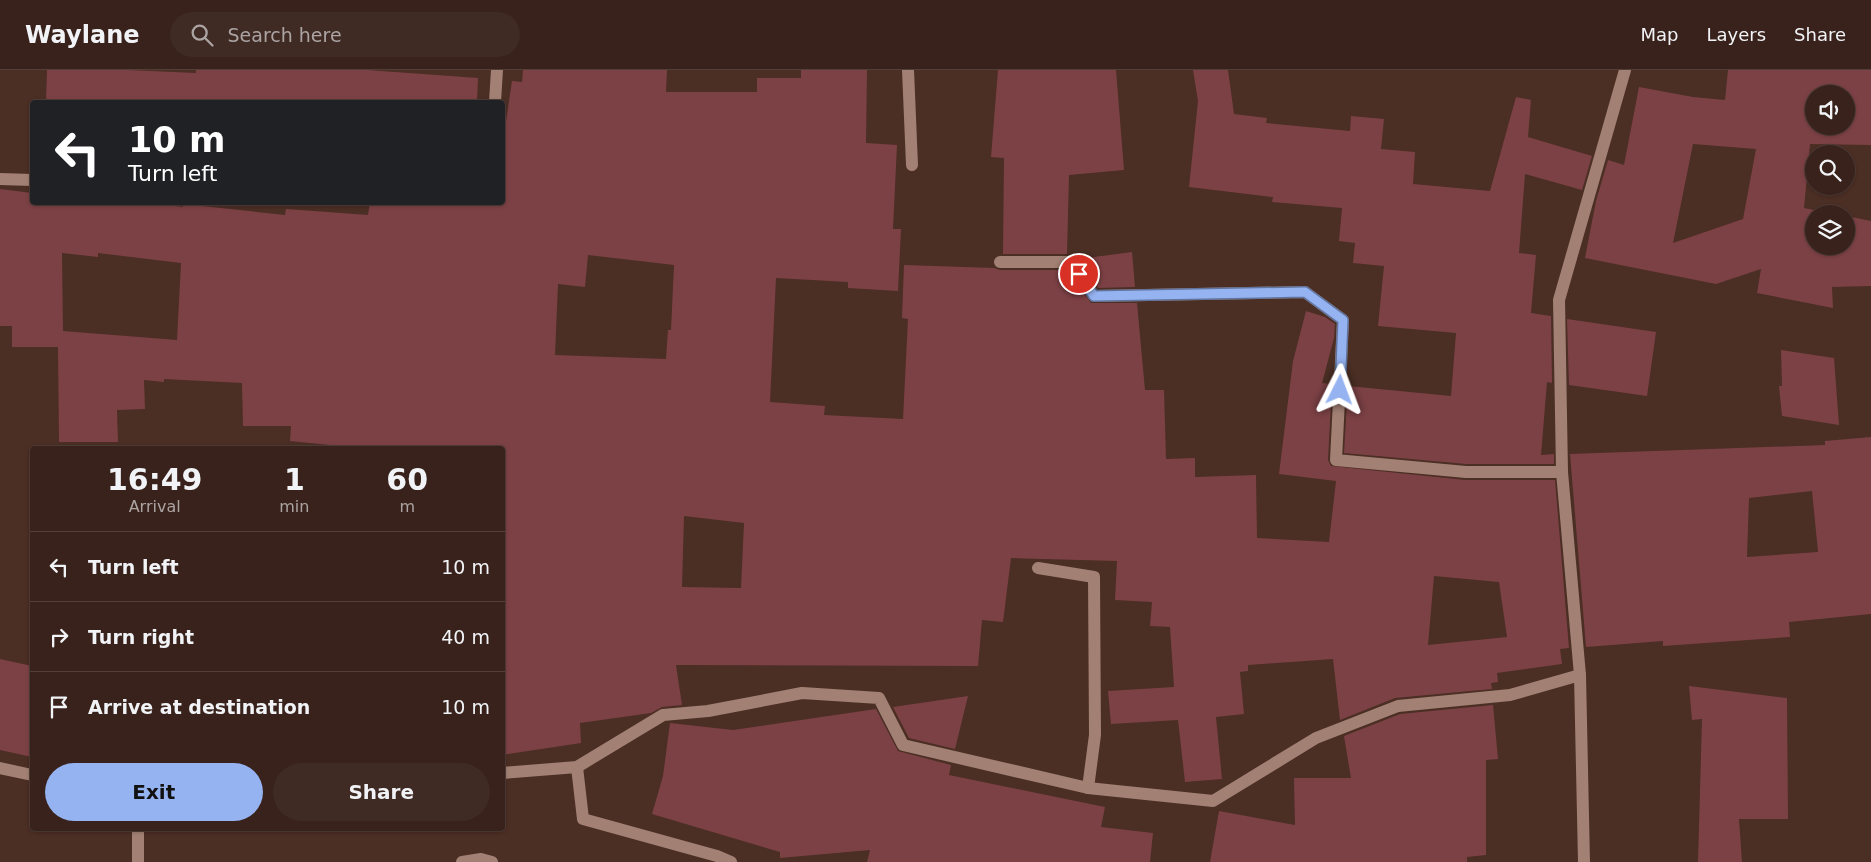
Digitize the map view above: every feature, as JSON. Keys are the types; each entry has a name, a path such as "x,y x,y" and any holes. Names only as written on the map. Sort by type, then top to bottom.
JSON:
{"street":[{"path":"495,100 497,70"},
{"path":"908,70 912,165"},
{"path":"1584,862 1580,675 1562,472 1559,300 1625,70"},
{"path":"0,179 30,180"},
{"path":"1000,262 1071,262 1094,296 1305,292 1343,320 1336,460 1466,472 1562,472"},
{"path":"1038,568 1094,577 1095,734 1088,788"},
{"path":"505,773 577,767 663,716 708,711 802,694 879,698 903,745 1088,788 1212,801 1316,738 1398,706 1510,695 1580,675"},
{"path":"577,767 583,819 717,856 731,862"},
{"path":"0,768 30,775"},
{"path":"138,831 138,862"},
{"path":"462,862 481,859 492,862"}],"building":[{"path":"47,70 128,70 196,73 196,70 367,70 478,78 477,100 46,100"},
{"path":"523,70 667,70 666,92 757,92 757,78 801,78 801,70 867,70 866,143 897,145 893,229 901,229 898,291 848,288 848,282 776,278 770,402 825,406 824,415 903,419 908,319 902,318 904,265 994,268 1000,270 1067,270 1091,303 1137,303 1145,390 1164,390 1166,459 1195,458 1195,477 1256,475 1257,538 1329,542 1336,481 1279,474 1293,361 1306,311 1325,317 1335,324 1334,338 1322,383 1332,384 1328,460 1331,466 1465,480 1555,480 1569,648 1560,649 1562,664 1497,673 1498,682 1491,683 1492,689 1395,698 1340,720 1333,659 1248,665 1248,671 1240,672 1244,714 1216,717 1222,779 1185,782 1178,720 1111,724 1108,691 1174,687 1170,627 1150,626 1152,602 1115,600 1117,561 1011,558 1003,622 982,620 978,666 676,665 682,705 662,707 651,713 580,723 581,743 505,755 505,446 340,446 290,441 291,426 243,426 242,383 164,379 164,382 144,380 145,409 117,410 118,442 59,442 58,347 12,347 12,326 0,326 0,189 30,193 30,205 168,205 183,207 183,205 192,205 285,215 286,209 368,215 370,205 505,205 505,128 512,81 522,82","holes":["62,253 98,257 98,253 181,263 177,340 63,331","588,255 674,265 671,330 668,330 666,359 555,355 558,284 585,287","684,516 744,523 741,588 682,587","1434,576 1499,582 1507,637 1428,645"]},
{"path":"998,70 1116,70 1124,170 1069,175 1067,254 1003,254 1004,158 991,157"},
{"path":"1193,70 1228,70 1234,114 1267,118 1266,123 1350,131 1351,116 1384,119 1381,149 1415,152 1413,184 1490,191 1516,97 1531,100 1528,137 1592,156 1582,190 1525,174 1519,253 1536,255 1531,313 1551,316 1552,383 1547,382 1541,455 1554,454 1554,464 1466,464 1344,453 1348,386 1451,396 1456,333 1378,326 1384,266 1353,263 1355,243 1339,241 1342,208 1272,202 1273,197 1189,187 1198,101"},
{"path":"1728,70 1871,70 1871,145 1805,145 1804,208 1805,255 1855,255 1855,218 1871,221 1871,286 1832,287 1833,308 1757,293 1761,269 1716,284 1585,258 1596,201 1608,160 1624,165 1639,87 1693,97 1725,100","holes":["1693,144 1756,149 1743,219 1673,243"]},
{"path":"1132,252 1135,287 1098,288 1079,259"},
{"path":"1567,319 1656,332 1647,396 1569,385"},
{"path":"1781,350 1834,358 1839,425 1782,416 1779,386 1782,386"},
{"path":"1871,437 1871,614 1789,622 1790,637 1663,646 1663,641 1586,647 1570,454 1825,445 1825,441","holes":["1812,491 1818,552 1747,557 1749,498"]},
{"path":"0,659 30,666 30,757 0,750"},
{"path":"1689,686 1787,698 1788,819 1739,819 1742,862 1698,862 1702,719 1692,720"},
{"path":"968,696 955,749 909,738 893,707"},
{"path":"1493,705 1498,759 1486,760 1486,855 1467,857 1467,862 1210,862 1219,811 1295,825 1294,778 1351,778 1344,736 1400,714"},
{"path":"876,709 898,751 951,765 949,775 1105,807 1101,827 1153,833 1150,862 867,862 870,850 780,858 780,852 652,814 663,776 670,723 733,730"}],"route":[{"path":"1079,274 1094,296 1189,296 1305,292 1343,320 1340,390"}]}
